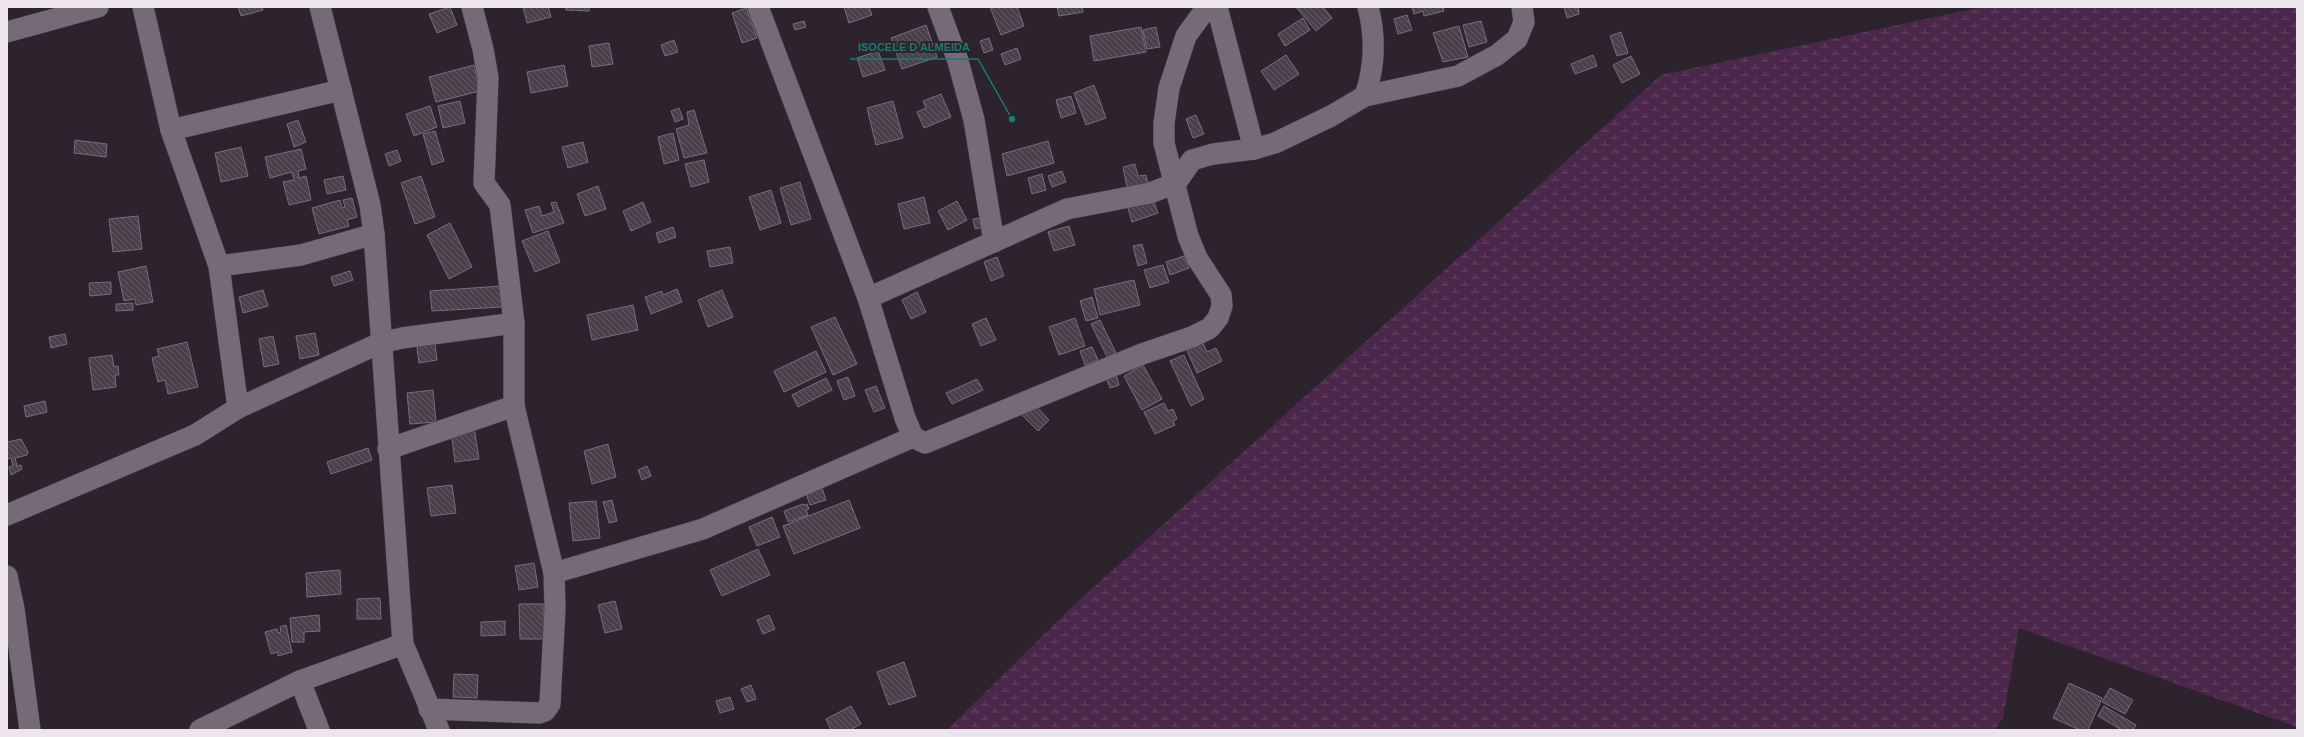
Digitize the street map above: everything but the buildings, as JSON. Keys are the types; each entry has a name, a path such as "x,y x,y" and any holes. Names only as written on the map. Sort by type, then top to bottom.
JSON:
{"street":[{"path":"7,32 98,7"},
{"path":"143,7 171,130 219,266 238,408"},
{"path":"320,7 370,205 374,234 380,343 403,644 439,730"},
{"path":"429,709 539,713 545,711 550,704 555,608 554,573 514,406 514,323 500,205 484,183 488,78 483,49 472,7"},
{"path":"758,7 868,298 905,418 914,437 925,443 1142,354 1192,338 1210,328 1218,318 1222,306 1221,295 1197,258 1188,236 1176,183 1164,143 1164,124 1169,88 1186,36 1202,14 1216,7 1254,149"},
{"path":"938,7 958,61 974,120 994,242"},
{"path":"1365,96 1372,76 1374,51 1368,7"},
{"path":"868,298 1067,209 1150,192 1176,183 1192,160 1213,154 1254,149 1300,133 1365,96 1458,76 1497,55 1517,39 1524,22 1522,7"},
{"path":"171,130 341,90"},
{"path":"219,266 301,255 374,234"},
{"path":"7,515 195,435 238,408 380,343 402,338 514,323"},
{"path":"388,449 514,406"},
{"path":"554,573 703,529 914,437"},
{"path":"7,576 14,609 30,730"},
{"path":"200,730 300,681 403,644"},
{"path":"300,681 319,730"}],"green space":[{"path":"1983,7 2297,7 2297,727 2019,628 2003,718 1995,730 947,730 1074,605 1661,75"}],"place":[{"name":"ISOCELE D ALMEIDA","path":"1012,119"}]}
